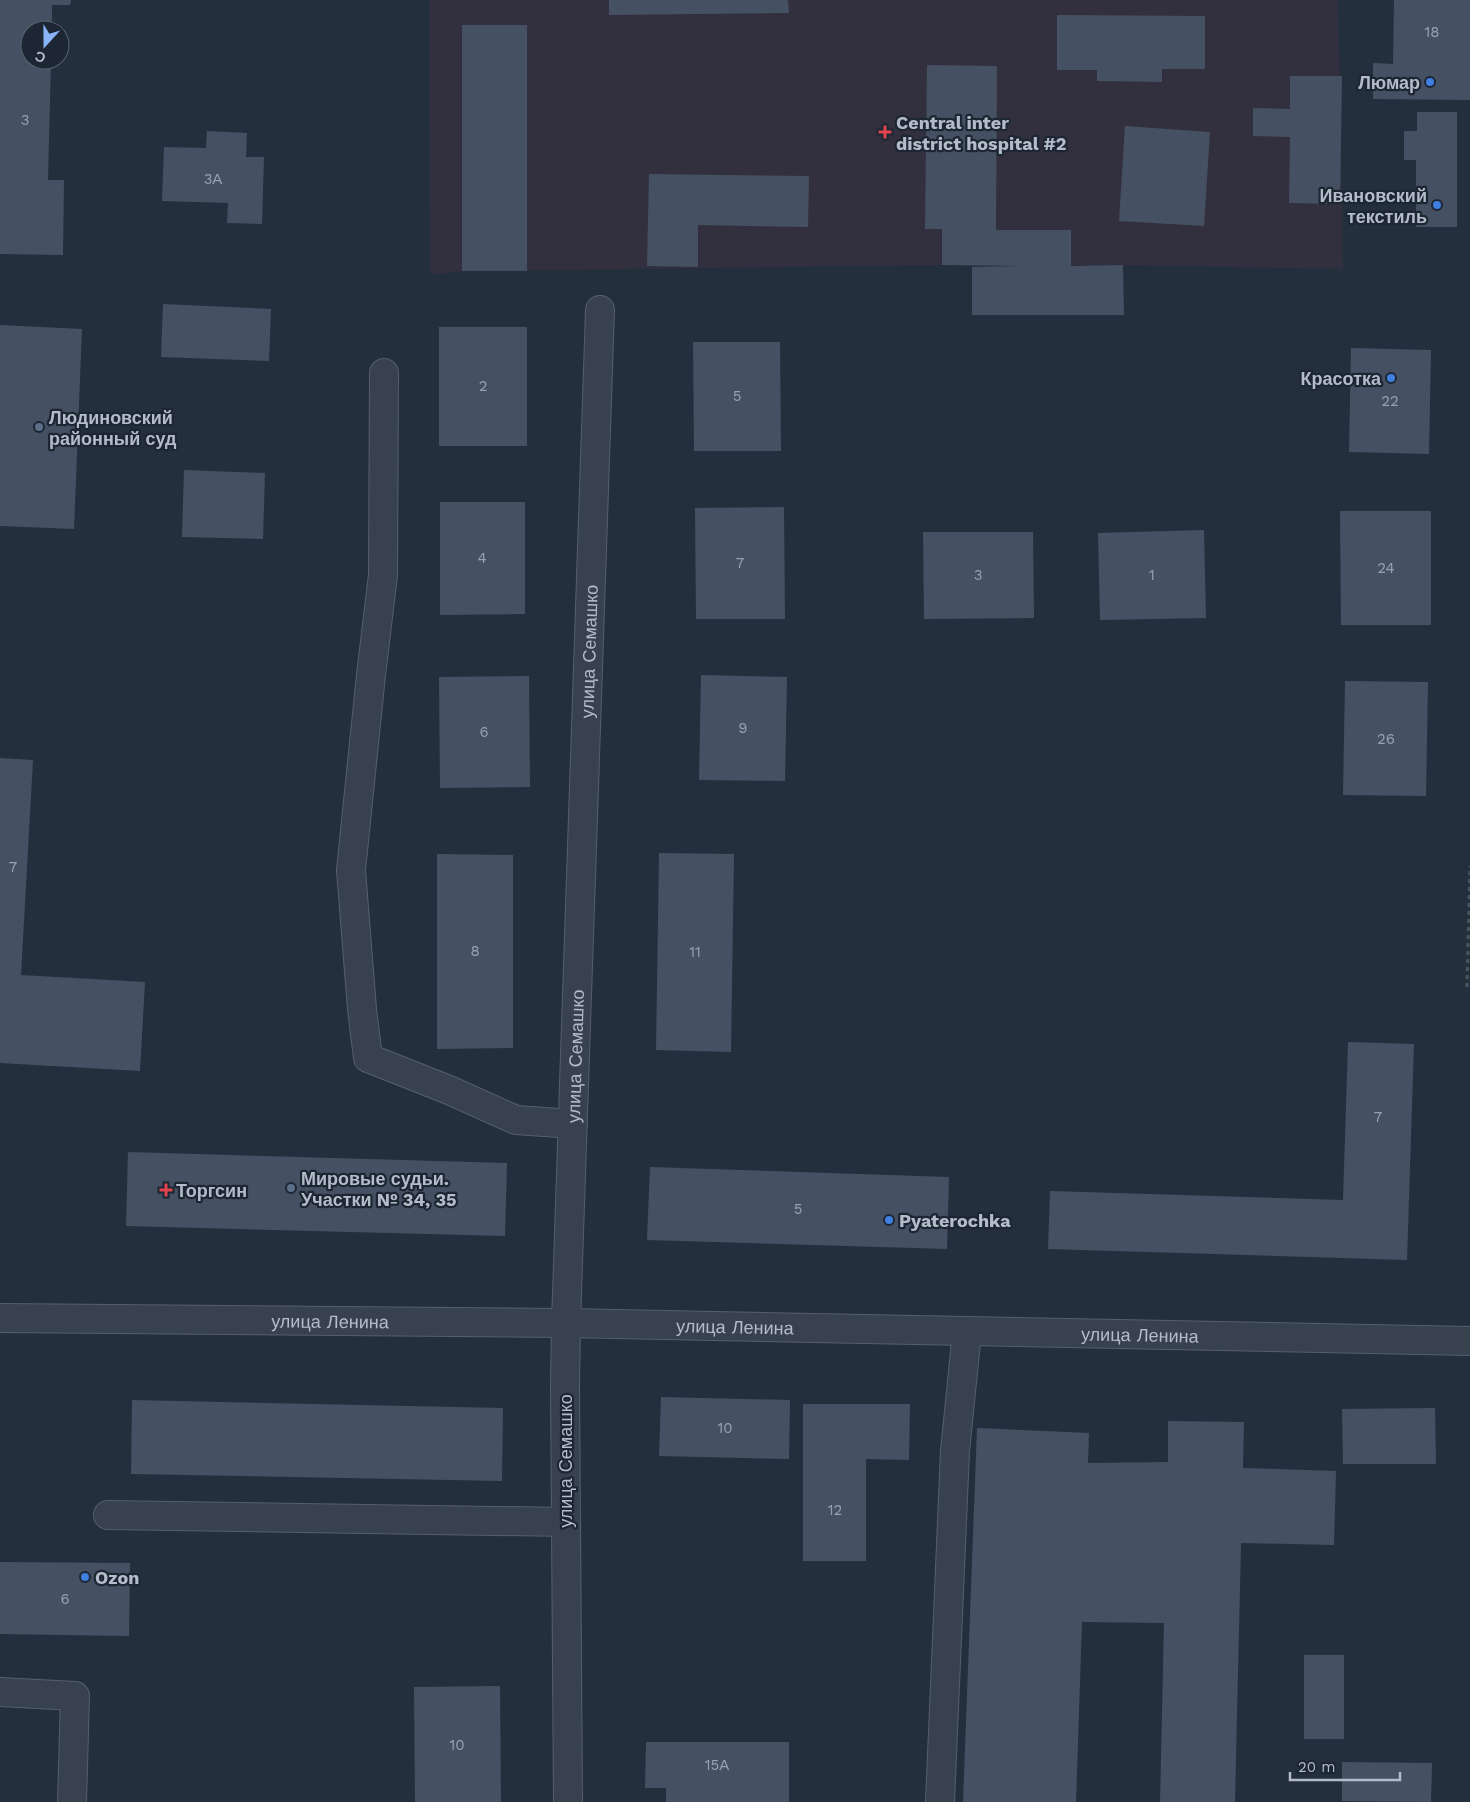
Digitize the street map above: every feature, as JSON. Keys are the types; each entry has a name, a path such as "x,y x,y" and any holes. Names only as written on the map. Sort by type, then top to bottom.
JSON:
{"street":[{"name":"улица Семашко","path":"568,1802 566,1323 600,310"},
{"path":"384,373 383,575 371,674 352,870 362,1009 368,1058 449,1090 516,1120 573,1124"},
{"name":"улица Ленина","path":"0,1318 566,1323 1470,1341"},
{"path":"940,1802 955,1451 967,1332"},
{"path":"108,1515 566,1522"},
{"path":"0,1692 74,1696 72,1802"}],"path":[{"path":"1467,987 1470,866"}],"shaded area":[{"name":"Central inter district hospital #2","path":"429,0 1338,0 1343,269 1123,265 942,265 462,271 430,275"}],"building":[{"path":"0,0 71,0 70,5 52,5 52,20 20,20 20,70 51,70 48,180 64,180 63,255 0,254"},
{"path":"609,0 788,0 789,13 609,15"},
{"path":"1394,0 1470,0 1470,100 1373,99 1373,63 1393,64"},
{"path":"1057,15 1205,16 1205,69 1162,69 1162,82 1097,81 1097,70 1057,70"},
{"path":"462,25 527,25 527,271 462,271"},
{"path":"927,65 997,66 996,230 1071,230 1071,266 1123,265 1124,315 972,315 972,267 1024,266 942,265 942,229 925,229"},
{"path":"1290,76 1342,76 1340,204 1289,203 1290,137 1253,136 1253,108 1290,109"},
{"path":"1417,112 1457,112 1457,227 1416,227 1416,160 1404,160 1404,131 1417,131"},
{"path":"1125,126 1210,132 1204,226 1119,221"},
{"path":"207,131 247,133 246,157 264,157 262,224 227,223 228,203 162,201 164,147 206,148"},
{"path":"649,174 809,176 808,227 698,225 698,267 647,266"},
{"path":"163,304 271,309 269,361 161,357"},
{"name":"Людиновский районный суд","path":"0,325 82,329 74,529 0,526"},
{"path":"439,327 527,327 527,446 439,446"},
{"path":"693,342 780,342 781,451 694,451"},
{"path":"1351,348 1431,350 1429,454 1349,452"},
{"path":"184,470 265,473 263,539 182,537"},
{"path":"440,502 525,502 525,614 440,615"},
{"path":"784,507 785,619 696,619 695,508"},
{"path":"1340,511 1431,511 1431,625 1341,625"},
{"path":"1204,530 1206,618 1100,620 1098,533"},
{"path":"923,532 1033,532 1034,618 924,619"},
{"path":"701,675 787,677 785,781 699,780"},
{"path":"529,676 530,787 440,788 439,677"},
{"path":"1345,681 1428,682 1426,796 1343,795"},
{"path":"0,758 33,760 21,975 145,982 140,1071 0,1063"},
{"path":"659,853 734,854 731,1052 656,1050"},
{"path":"437,854 513,855 513,1048 437,1049"},
{"path":"1348,1042 1414,1044 1407,1260 1048,1249 1050,1191 1343,1200"},
{"path":"128,1152 507,1163 505,1236 126,1226"},
{"path":"650,1167 949,1177 947,1249 647,1240"},
{"path":"661,1397 790,1400 789,1459 659,1456"},
{"path":"132,1400 503,1408 502,1481 131,1474"},
{"path":"803,1404 910,1404 909,1460 866,1459 866,1561 803,1561"},
{"path":"1435,1408 1436,1464 1343,1464 1342,1409"},
{"path":"1168,1421 1244,1422 1243,1468 1336,1471 1334,1545 1241,1543 1235,1802 1160,1802 1164,1623 1082,1622 1076,1802 963,1802 977,1428 1089,1433 1088,1463 1168,1462"},
{"path":"0,1562 130,1563 129,1636 0,1634"},
{"path":"1304,1655 1344,1655 1344,1739 1304,1739"},
{"path":"500,1686 501,1802 415,1802 414,1687"},
{"path":"646,1742 789,1742 789,1802 666,1802 666,1788 645,1788"},
{"path":"1342,1762 1432,1763 1431,1802 1342,1801"}],"place":[{"name":"Люмар","path":"1430,82"},
{"name":"Central inter district hospital #2","path":"885,132"},
{"name":"Ивановский текстиль","path":"1437,205"},
{"name":"Красотка","path":"1391,378"},
{"name":"Людиновский районный суд","path":"39,427"},
{"name":"Мировые судьи. Участки № 34, 35","path":"291,1188"},
{"name":"Торгсин","path":"166,1190"},
{"name":"Pyaterochka","path":"889,1220"},
{"name":"Ozon","path":"85,1577"}]}
